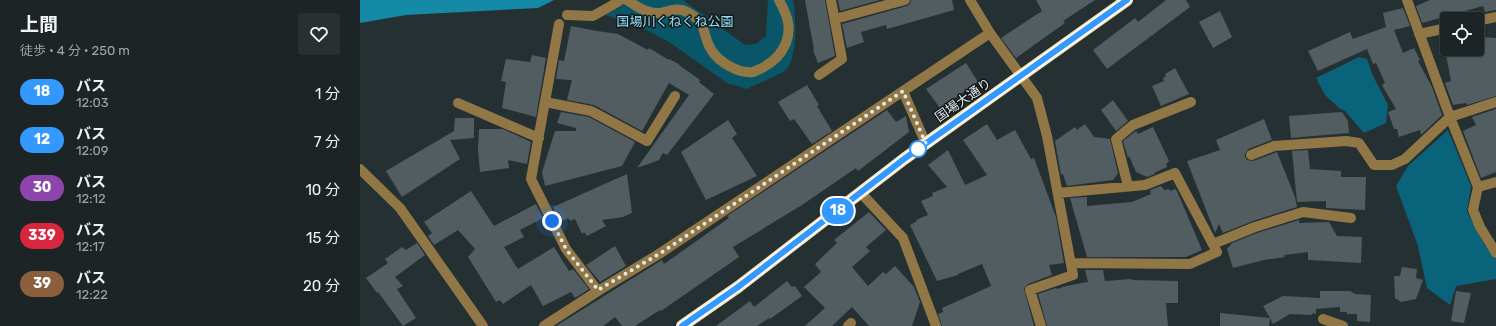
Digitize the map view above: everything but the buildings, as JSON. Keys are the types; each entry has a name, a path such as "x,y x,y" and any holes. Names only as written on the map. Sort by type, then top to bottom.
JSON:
{"highway":[{"name":"国場大通り","path":"687,325 926,144 1127,0"}],"street":[{"path":"567,15 593,16 619,0"},
{"path":"627,0 647,12 658,13 671,9 685,11 697,18 705,29 711,50 720,61 736,69 753,72 771,63 782,53 789,34 788,18 779,0"},
{"path":"819,75 842,59 831,0"},
{"path":"835,19 905,0"},
{"path":"970,0 990,33 1036,98 1047,136 1073,275 1030,290 1041,326"},
{"path":"1407,0 1450,117 1478,187 1473,210 1480,227 1496,253"},
{"path":"1484,20 1496,17"},
{"path":"560,24 531,179 566,249 598,290"},
{"path":"1419,34 1440,30"},
{"path":"544,326 598,290 659,254 990,33"},
{"path":"903,91 926,144"},
{"path":"545,102 591,111 647,141 675,96"},
{"path":"1128,186 1116,139 1133,126 1191,102"},
{"path":"1251,155 1274,146 1346,141 1359,143 1374,165 1392,165 1405,159 1450,117 1496,102"},
{"path":"458,103 539,138"},
{"path":"360,169 400,208 483,326"},
{"path":"1058,193 1145,185 1175,172 1218,252 1190,264 1071,264"},
{"path":"1478,187 1496,182"},
{"path":"861,193 903,238 936,326"},
{"path":"1214,244 1255,227 1303,212 1351,218"},
{"path":"1323,319 1343,326"}],"green space":[{"name":"国場川くねくね公園","path":"625,0 683,0 745,45 756,44 766,36 768,0 793,0 795,36 793,56 786,70 747,89 727,83 669,42 637,25 605,15 621,7"}],"shaded area":[{"path":"360,0 554,0 538,8 406,15 360,23"},
{"path":"1359,57 1367,59 1373,76 1388,105 1386,123 1364,133 1345,111 1339,108 1325,95 1316,78"},
{"path":"1448,130 1471,186 1467,212 1484,244 1496,259 1496,279 1456,286 1450,305 1427,288 1418,246 1396,186 1408,166"}],"bus line":[{"name":"18","path":"682,326 738,287 904,159 1127,0"}],"route":[{"path":"552,221 566,249 598,290 659,254 903,91 926,144 918,149"}]}
